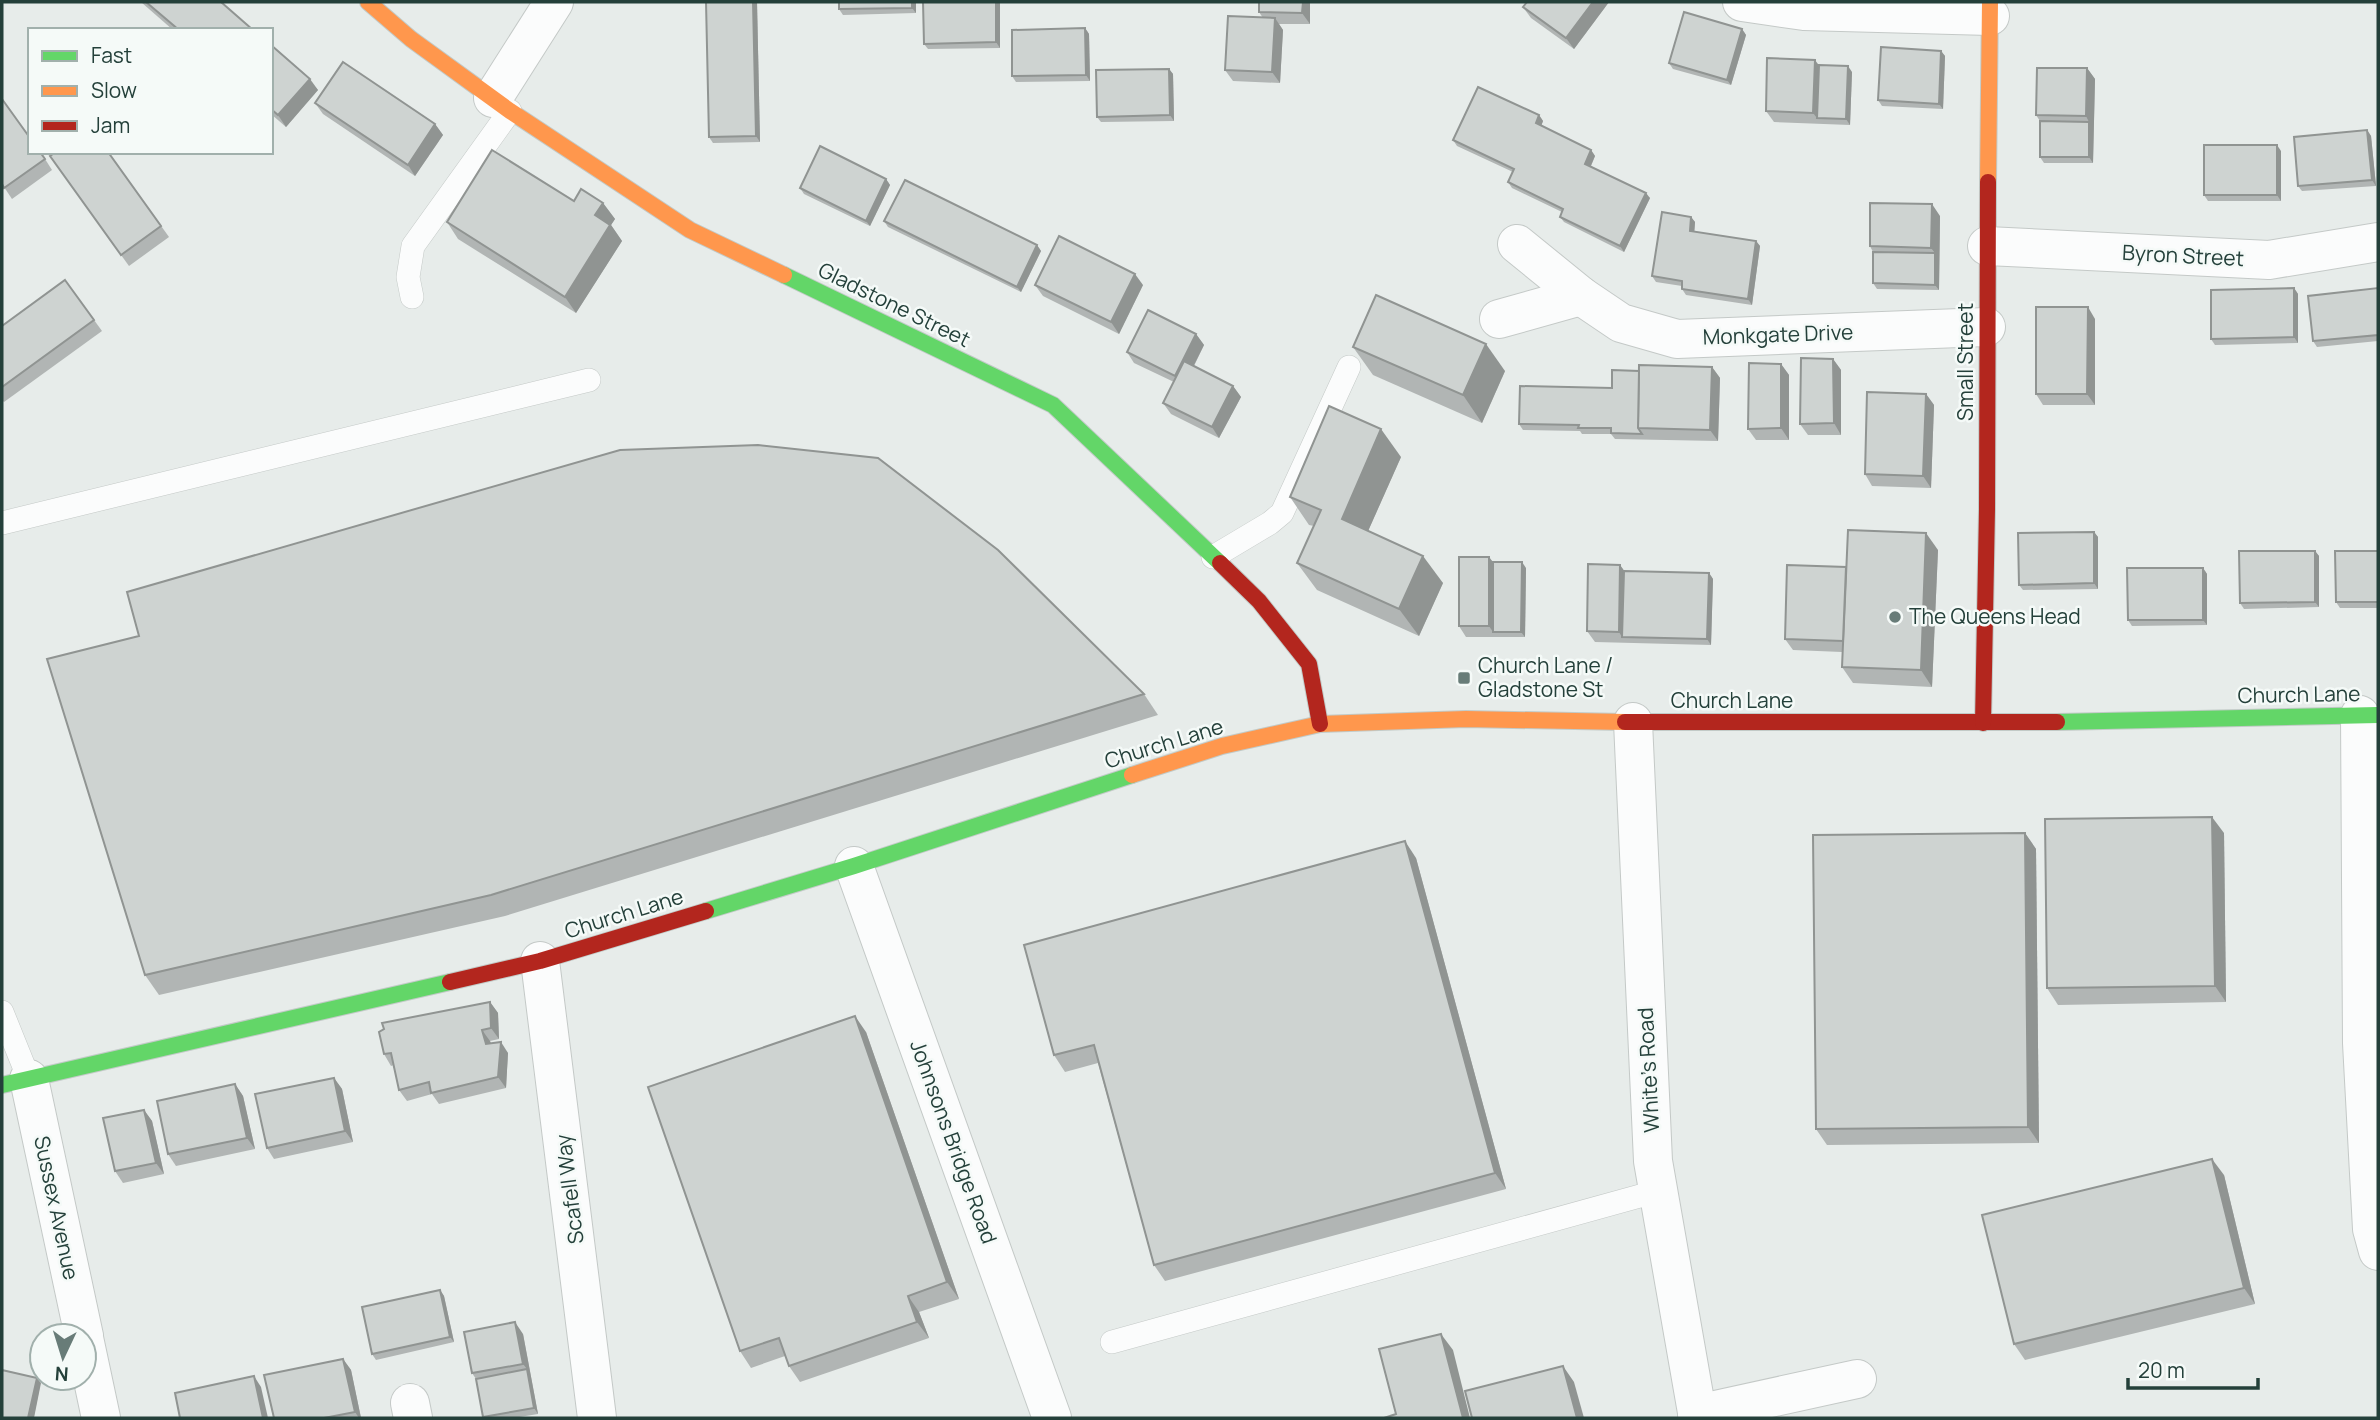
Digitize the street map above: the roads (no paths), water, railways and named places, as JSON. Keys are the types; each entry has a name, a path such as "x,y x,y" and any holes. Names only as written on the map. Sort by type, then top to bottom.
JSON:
{"main road":[{"name":"Gladstone Street","path":"368,2 411,39 501,104 690,230 1053,405 1259,601 1309,664 1320,724"},
{"name":"Small Street","path":"1983,723 1990,9"},
{"name":"Church Lane","path":"15,1082 540,961 854,866 1222,746 1320,724 1466,719 1983,723 2369,715"}],"street":[{"path":"501,104 554,2"},
{"path":"1742,2 1804,11 1990,9"},
{"name":"Byron Street","path":"1987,246 2269,260 2378,242"},
{"name":"Monkgate Drive","path":"1517,244 1581,296 1621,323 1677,339 1986,327"},
{"path":"1499,318 1581,296"},
{"path":"2369,715 2362,1043 2372,1229 2378,1251"},
{"name":"White's Road","path":"1633,722 1653,1161 1698,1416 1857,1379"},
{"name":"Johnsons Bridge Road","path":"854,866 1052,1418"},
{"name":"Scafell Way","path":"540,961 597,1418"},
{"name":"Sussex Avenue","path":"15,1082 80,1322"},
{"name":"Sussex Avenue","path":"96,1392 101,1418"}],"lane":[{"path":"412,297 408,277 413,246 501,104"},
{"path":"1213,557 1282,513 1349,367"},
{"path":"2,523 589,380"},
{"path":"2,1012 15,1082"},
{"path":"1112,1342 1658,1191"}],"place":[{"name":"The Queens Head","path":"1895,617"},
{"name":"Church Lane / Gladstone St","path":"1464,678"}]}
